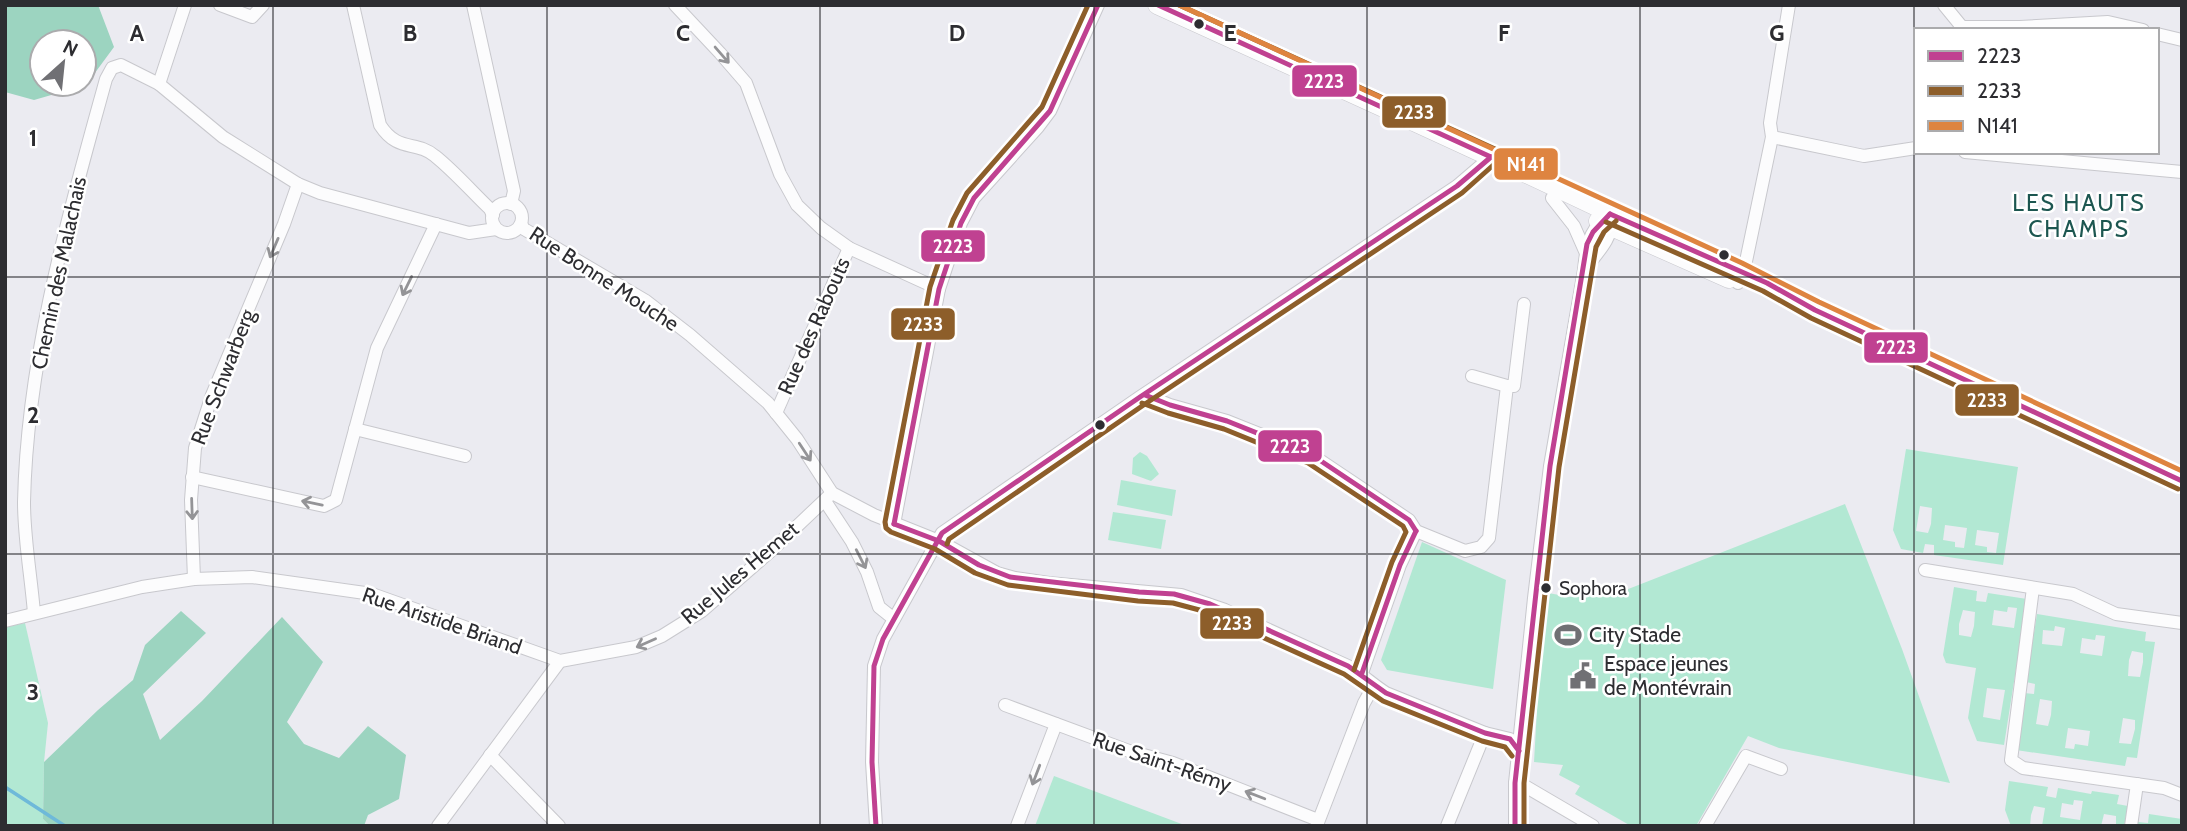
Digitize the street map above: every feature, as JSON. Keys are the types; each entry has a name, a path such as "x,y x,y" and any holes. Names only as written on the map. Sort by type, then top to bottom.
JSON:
{"main road":[{"path":"1157,5 1397,113 1608,221"},
{"path":"1487,160 1552,198 1740,278 1767,284 1815,310 2182,481"}],"street":[{"path":"185,5 159,84 223,137 298,184 320,193 469,233 496,229 510,233 515,232 521,224 522,214 511,204 502,204 493,215"},
{"path":"220,5 252,17 263,5"},
{"path":"353,5 380,125 387,136 395,142 433,153 490,209 496,229"},
{"path":"473,5 514,191 511,204"},
{"name":"Rue des Rabouts","path":"675,5 746,83 780,173 797,205 821,228 849,248 776,413"},
{"path":"894,524 939,289 961,223 974,198 1050,111 1098,5"},
{"path":"1740,278 1772,137 1770,123 1788,5"},
{"path":"1944,5 1962,27 2108,22 2134,28"},
{"path":"2159,34 2182,40"},
{"name":"Chemin des Malachais","path":"34,613 24,524 24,499 34,389 52,283 106,79 117,65 159,84"},
{"path":"1772,137 1864,156 1914,148"},
{"path":"1987,154 2182,172"},
{"path":"876,826 872,762 874,666 879,646 942,533 1457,186 1487,160"},
{"name":"Rue Schwarberg","path":"194,579 192,477 195,449 212,395 284,224 298,184"},
{"path":"1552,198 1574,226 1586,253"},
{"path":"1515,826 1515,783 1550,466 1587,242 1593,230 1608,221"},
{"path":"1584,270 1606,240 1608,221"},
{"name":"Rue Bonne Mouche","path":"521,224 524,229 646,301 734,372 776,413 797,439 829,497 867,572 879,607 894,619"},
{"path":"192,477 324,506 336,500 377,348 436,225"},
{"path":"849,248 939,289"},
{"path":"1472,376 1514,386 1524,304"},
{"path":"1145,395 1238,425 1312,455 1409,520 1416,531 1465,551 1481,547 1489,538 1507,386"},
{"path":"355,429 465,456"},
{"path":"829,497 939,541 979,565 1014,578 1174,594 1210,604 1362,673 1386,693 1485,733 1510,739 1519,751"},
{"name":"Rue Jules Hemet","path":"560,661 636,647 662,636 702,611 829,497"},
{"path":"1362,673 1400,565 1416,531"},
{"path":"1925,570 2073,594 2116,614 2182,623"},
{"name":"Rue Aristide Briand","path":"5,621 142,587 194,579 252,577 372,594 560,661"},
{"path":"2034,588 2011,760 2023,768 2164,788 2182,795"},
{"path":"438,826 560,661"},
{"path":"1318,823 1364,703 1374,685"},
{"name":"Rue Saint-Rémy","path":"1005,705 1129,751 1173,762 1318,823"},
{"path":"1017,826 1056,724"},
{"path":"1447,826 1485,733"},
{"path":"490,755 559,826"},
{"path":"1705,826 1746,756 1781,769"},
{"path":"1515,783 1523,785 1593,826"},
{"path":"2131,826 2137,784"}],"green space":[{"path":"5,5 98,5 114,47 98,69 98,28 28,28 28,98 41,98 34,100 5,92"},
{"path":"1906,449 2018,467 2003,565 1934,555 1934,545 1925,544 1923,553 1901,549 1893,530","holes":["1920,506 1932,508 1928,533 1916,531","1945,525 1967,528 1964,548 1955,547 1955,542 1943,540","1977,530 1999,533 1996,553 1987,552 1987,547 1975,545"]},
{"path":"1140,452 1147,456 1159,474 1151,481 1132,474 1133,458"},
{"path":"1121,480 1176,490 1172,516 1117,505"},
{"path":"1845,504 1902,649 1950,783 1779,748 1748,736 1696,826 1631,826 1575,794 1580,786 1559,775 1563,765 1534,762 1537,709 1528,708 1543,592 1570,597 1613,595"},
{"path":"1113,512 1166,520 1161,549 1108,540"},
{"path":"1422,542 1506,580 1493,689 1387,670 1381,660"},
{"path":"1954,587 1977,591 1976,601 1986,602 1988,593 2027,599 2004,745 1977,741 1968,718 1976,668 1946,663 1943,655","holes":["2008,607 2017,608 2014,628 1992,625 1994,610 2007,612","1963,610 1975,612 1971,637 1959,635","1987,688 2005,690 2000,720 1983,717"]},
{"path":"181,611 206,633 143,694 160,740 202,701 282,617 323,662 287,722 304,744 339,758 368,726 406,755 399,799 368,815 364,826 50,826 43,819 44,762 133,680 145,645"},
{"path":"2037,614 2146,632 2145,641 2155,642 2137,758 2127,757 2125,766 2016,750 2024,693 2034,694 2035,684 2026,682","holes":["2055,626 2065,628 2062,646 2042,644 2043,630 2054,631","2096,635 2105,636 2102,656 2080,653 2082,638 2095,640","2132,651 2143,653 2140,677 2128,676","2040,699 2052,701 2048,726 2036,724","2123,718 2135,720 2131,744 2119,743","2068,728 2090,731 2088,746 2075,744 2074,749 2065,748"]},
{"path":"25,623 48,723 43,819 50,826 5,826 5,627"},
{"path":"1054,776 1187,826 1035,826"},
{"path":"2009,781 2048,787 2046,796 2056,798 2058,788 2091,794 2092,791 2119,795 2117,804 2128,806 2124,826 2116,826 2116,816 2104,814 2101,826 2042,826 2045,808 2034,806 2030,826 2011,826 2005,810","holes":["2074,800 2083,801 2080,820 2060,817 2062,803 2073,805"]},
{"path":"2149,814 2182,819 2182,826 2137,826 2138,822 2148,823"}],"waterway":[{"path":"5,787 65,826"}],"transit line":[{"name":"2233","path":"1088,5 1042,107 967,193 953,220 930,287 886,528 935,549 975,573 1008,585 1173,603 1207,612 1344,674 1383,701 1482,741 1505,747 1512,756"},
{"name":"2223","path":"894,524 939,289 961,223 974,198 1050,111 1098,5"},
{"name":"2223","path":"1158,5 1491,157"},
{"name":"2233","path":"947,544 949,539 1145,404 1462,193 1499,160 1499,153 1495,149 1179,5"},
{"name":"N141","path":"1179,5 1742,263 1819,302 2182,471"},
{"name":"2223","path":"876,826 872,762 874,666 883,639 942,533 1140,397 1457,186 1491,157"},
{"name":"2223","path":"1610,214 1767,283 1815,310 2182,481"},
{"name":"2223","path":"1515,826 1515,783 1550,466 1587,244 1593,232 1610,214"},
{"name":"2233","path":"1524,826 1524,783 1559,467 1596,247 1604,232 1616,221"},
{"name":"2233","path":"1606,222 1763,291 1811,318 2178,489"},
{"name":"2223","path":"1145,395 1227,421 1312,455 1409,520 1416,531"},
{"name":"2233","path":"1142,403 1224,429 1308,463 1403,526 1406,532 1392,562 1354,670"},
{"name":"2223","path":"894,524 939,541 979,565 1010,577 1174,594 1210,604 1348,666 1386,693 1485,733 1510,739 1519,751"},
{"name":"2223","path":"1362,673 1400,565 1416,531"}],"place":[{"name":"Sophora","path":"1546,588"},
{"name":"City Stade","path":"1568,635"},
{"name":"Espace jeunes de Montévrain","path":"1583,676"}],"district":[{"name":"LES HAUTS CHAMPS","path":"2079,216"}]}
